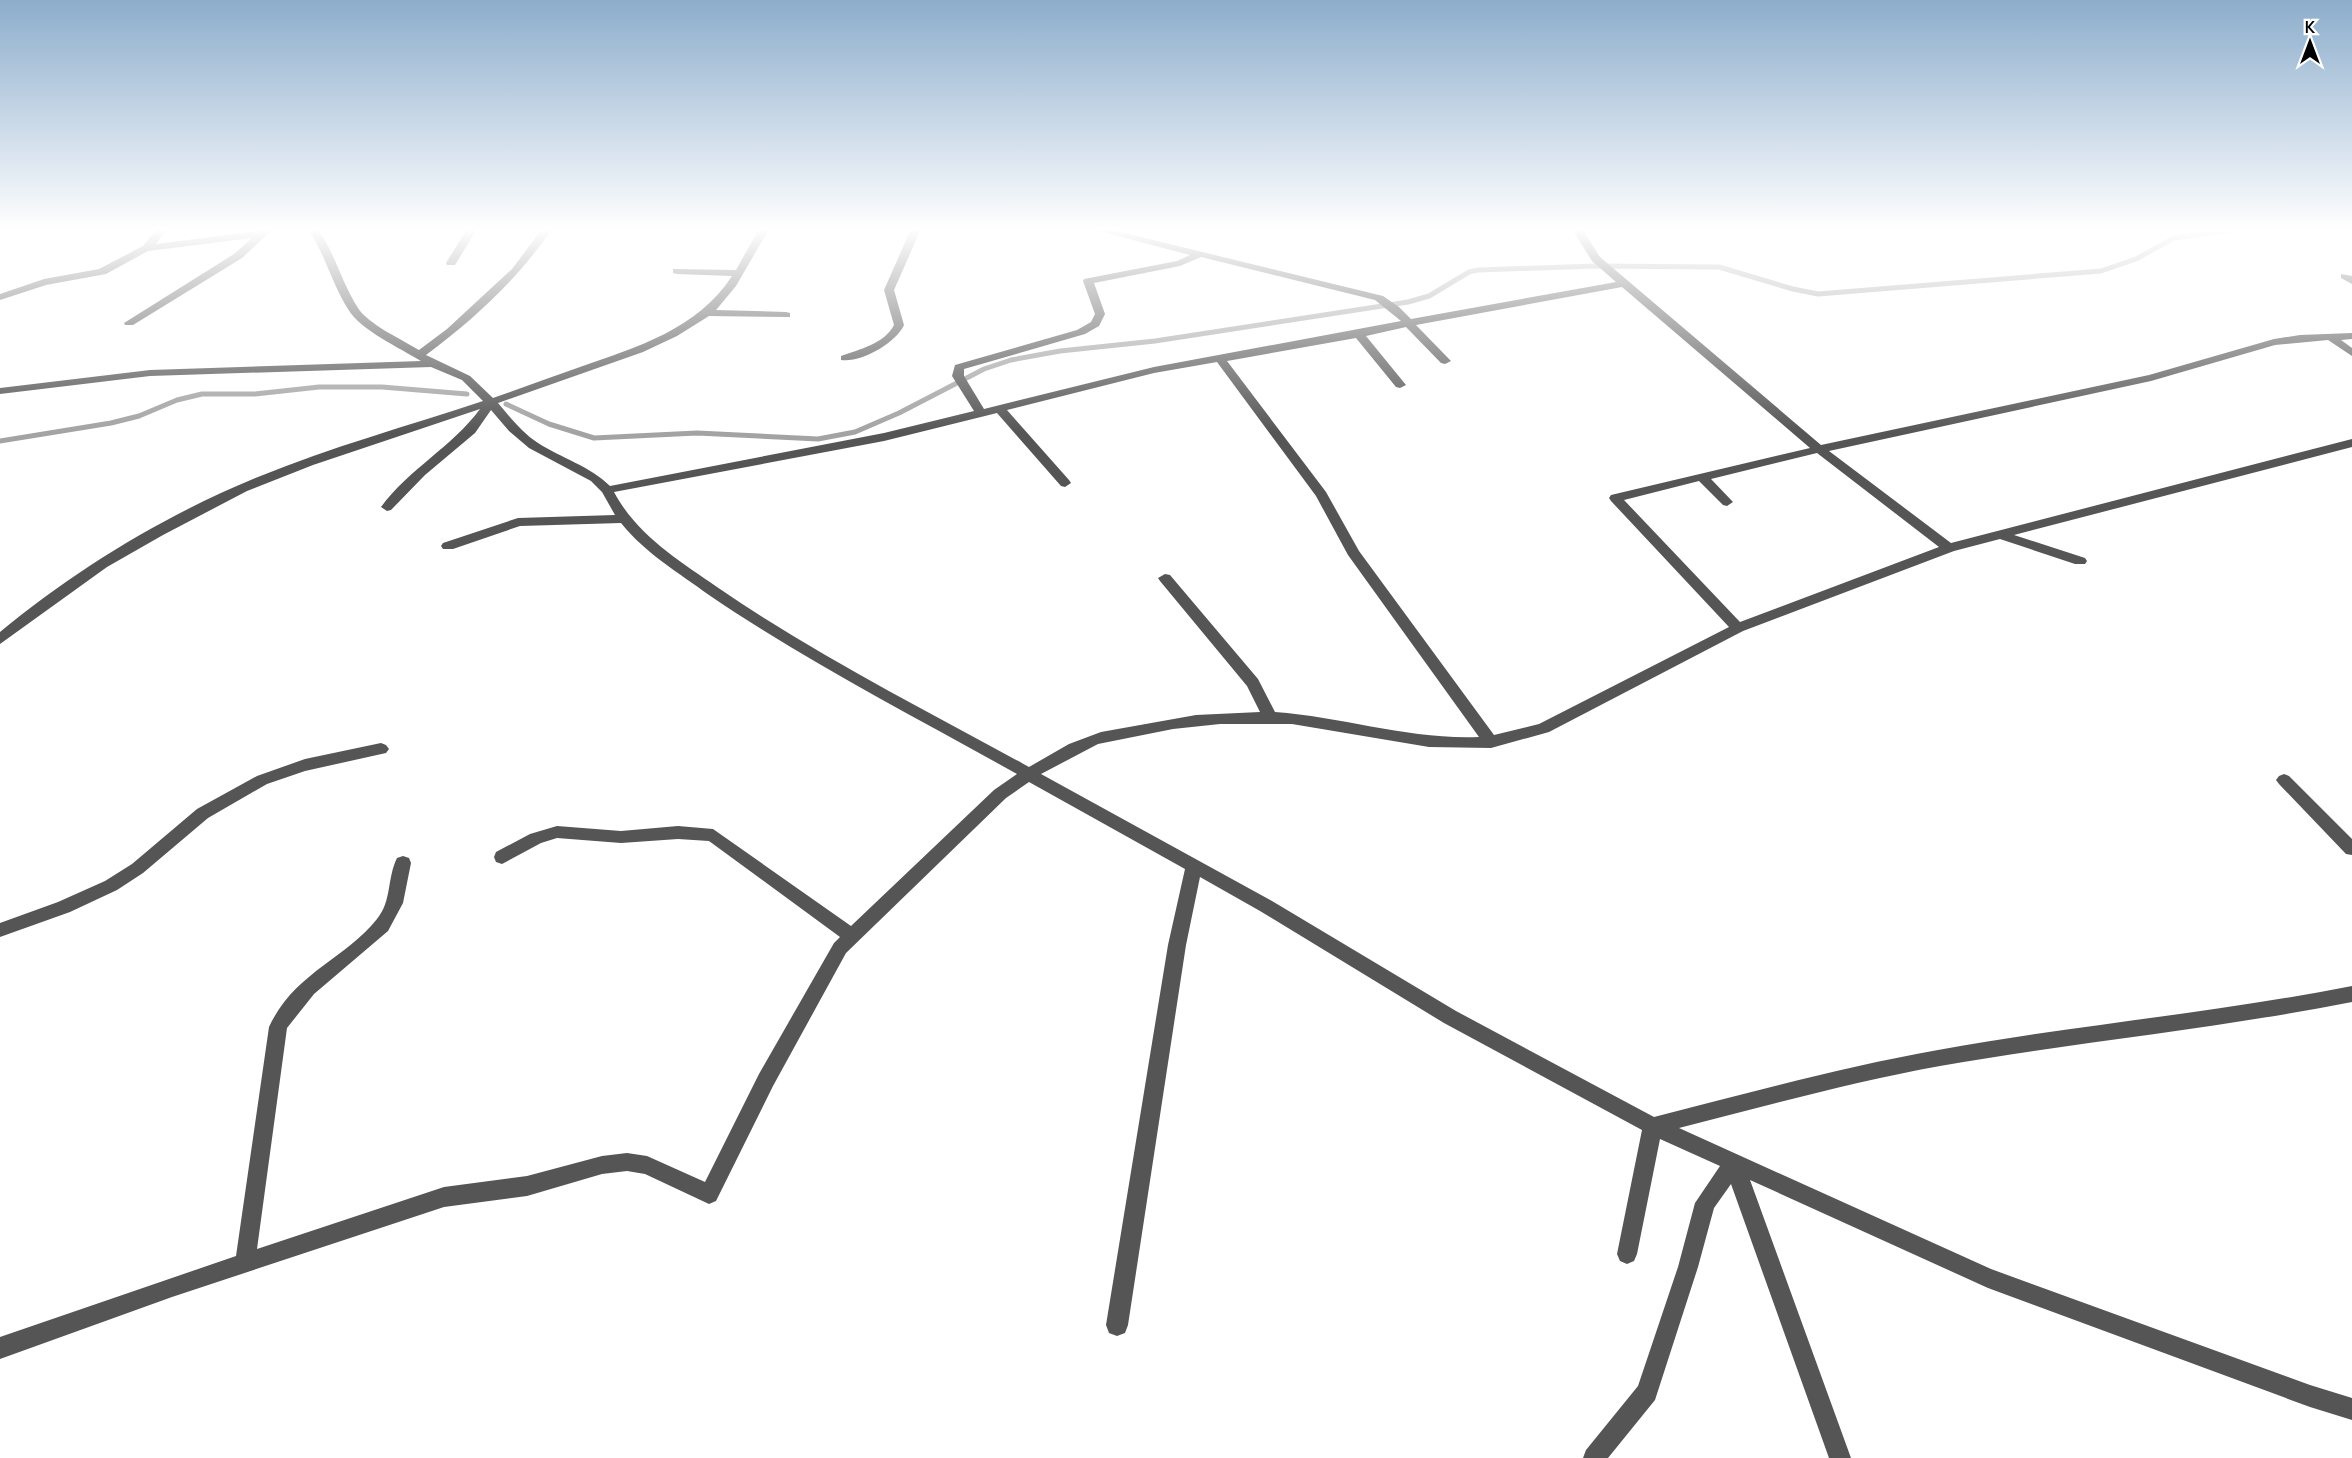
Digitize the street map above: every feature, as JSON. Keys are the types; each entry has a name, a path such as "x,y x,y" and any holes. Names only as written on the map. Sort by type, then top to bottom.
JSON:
{"street":[{"path":"129,323 171,297"},
{"path":"348,297 353,309 363,320 426,359 466,378 479,389 513,428 533,445 595,478 607,490 636,533 669,560 770,630 1194,866 1450,1017 1653,1126 1988,1278 2310,1396 2352,1409"},
{"path":"0,391 150,373 426,359 451,331 488,297"},
{"path":"0,639 22,620 121,553 269,477 490,404 644,348 679,331 706,313 722,297"},
{"path":"845,358 882,343 897,330 898,325 889,297"},
{"path":"981,413 967,387 958,376 959,367 1081,332 1095,324 1100,314 1094,297"},
{"path":"1379,297 1395,309 1445,361"},
{"path":"607,490 884,437 1143,373 1549,297"},
{"path":"1641,297 1819,449 1949,548"},
{"path":"706,313 786,315"},
{"path":"1359,334 1400,385"},
{"path":"2329,336 2352,352"},
{"path":"1738,628 1615,498 1819,449 2151,378 2274,342 2352,336"},
{"path":"1220,359 1322,495 1353,552 1491,741"},
{"path":"387,507 421,472 471,430 490,404"},
{"path":"999,408 1065,483"},
{"path":"0,1348 444,1197 527,1186 602,1165 627,1162 647,1165 709,1194 772,1070 840,948 1000,794 1030,773 1088,741 1149,727 1215,718 1314,721 1445,745 1517,738 1544,728 1738,628 1949,548 2352,443"},
{"path":"1702,477 1727,502"},
{"path":"448,546 518,522 625,519"},
{"path":"2001,535 2080,561"},
{"path":"1165,578 1248,675 1271,718"},
{"path":"0,647 22,620"},
{"path":"0,930 72,902 123,878 200,815 229,796 263,779 300,767 381,749"},
{"path":"2284,780 2352,849"},
{"path":"502,857 538,838 555,832 612,837 694,832 713,835 852,936"},
{"path":"245,1263 278,1027 286,1011 302,993 386,921 393,908 403,863"},
{"path":"1117,1325 1177,945 1194,866"},
{"path":"1653,1126 1895,1066 2283,1008 2352,994"},
{"path":"1626,1254 1653,1126"},
{"path":"1594,1458 1647,1392 1688,1267 1705,1203 1734,1164"},
{"path":"1734,1164 1840,1458"}],"waterway":[{"path":"506,404 549,424 594,438 697,433 818,439 855,432 899,413 984,369 1011,360 1060,351 1155,341 1408,302 1425,297"},
{"path":"0,441 111,423 139,416 177,400 202,394 255,394 319,387 382,387 467,394"}]}
